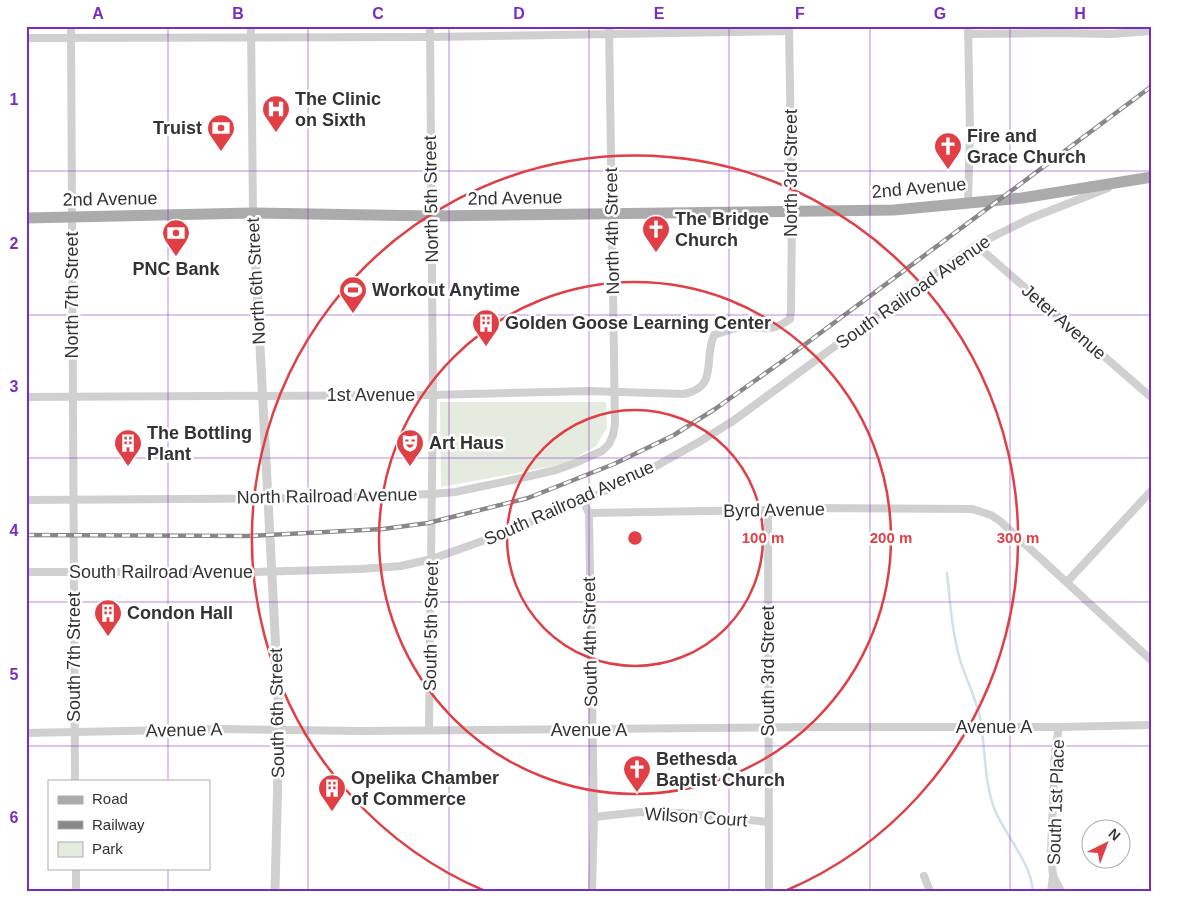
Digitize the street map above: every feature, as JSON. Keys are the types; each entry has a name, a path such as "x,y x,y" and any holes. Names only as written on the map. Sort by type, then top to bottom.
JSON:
{"main road":[{"name":"2nd Avenue","path":"26,218 253,213 432,216 894,210 1022,198 1152,177"}],"street":[{"name":"North 7th Street","path":"71,26 73,534"},
{"name":"North 6th Street","path":"251,26 253,213 270,535"},
{"name":"North 5th Street","path":"430,26 434,395 433,522"},
{"path":"26,38 430,37 609,30 789,29"},
{"name":"North 3rd Street","path":"708,376 709,345 714,335 739,327 760,329 780,326 790,319 792,310 792,212 789,29"},
{"name":"North 4th Street","path":"609,30 615,392 614,435"},
{"path":"969,202 969,30 1111,34 1149,30"},
{"name":"South Railroad Avenue","path":"26,572 252,572 361,569 401,566 432,559 488,540 583,501 647,471 733,421 976,245 1031,218 1124,182"},
{"name":"Jeter Avenue","path":"976,245 1152,398"},
{"name":"1st Avenue","path":"26,396 434,395 588,391 684,394 695,392 703,385 708,376"},
{"name":"North Railroad Avenue","path":"26,500 433,497 556,470 602,451 614,435"},
{"path":"1152,490 1067,582 1152,661"},
{"path":"583,501 589,513"},
{"name":"Byrd Avenue","path":"589,513 810,508 972,509 991,515 1000,521 1067,582"},
{"name":"South 3rd Street","path":"768,510 769,891"},
{"name":"South 4th Street","path":"589,513 591,730 594,817 592,891"},
{"name":"South 5th Street","path":"429,730 433,522"},
{"name":"South 7th Street","path":"73,534 75,780"},
{"name":"South 6th Street","path":"270,535 279,731 275,891"},
{"name":"Avenue A","path":"26,733 220,729 279,731 591,730 1152,725"},
{"name":"South 1st Place","path":"1051,891 1053,876 1051,852 1055,751 1059,727"},
{"name":"Wilson Court","path":"594,817 640,812 680,813 768,822"},
{"path":"76,870 76,891"},
{"path":"924,876 930,891"},
{"name":"South 1st Place","path":"1053,876 1060,891"}],"green space":[{"path":"440,402 606,402 607,428 596,446 565,464 441,487"}],"waterway":[{"path":"947,573 957,649 979,713 990,796 999,818 1027,869 1033,891"}],"railway":[{"path":"26,535 247,536 383,529 428,523 528,498 614,464 674,435 715,409 784,360 1152,86"}],"place":[{"name":"The Clinic on Sixth","path":"276,133"},
{"name":"Truist","path":"221,152"},
{"name":"Fire and Grace Church","path":"948,170"},
{"name":"The Bridge Church","path":"656,253"},
{"name":"PNC Bank","path":"176,257"},
{"name":"Workout Anytime","path":"353,314"},
{"name":"Golden Goose Learning Center","path":"486,347"},
{"name":"The Bottling Plant","path":"128,467"},
{"name":"Art Haus","path":"410,467"},
{"name":"Condon Hall","path":"108,637"},
{"name":"Bethesda Baptist Church","path":"637,793"},
{"name":"Opelika Chamber of Commerce","path":"332,812"}]}
